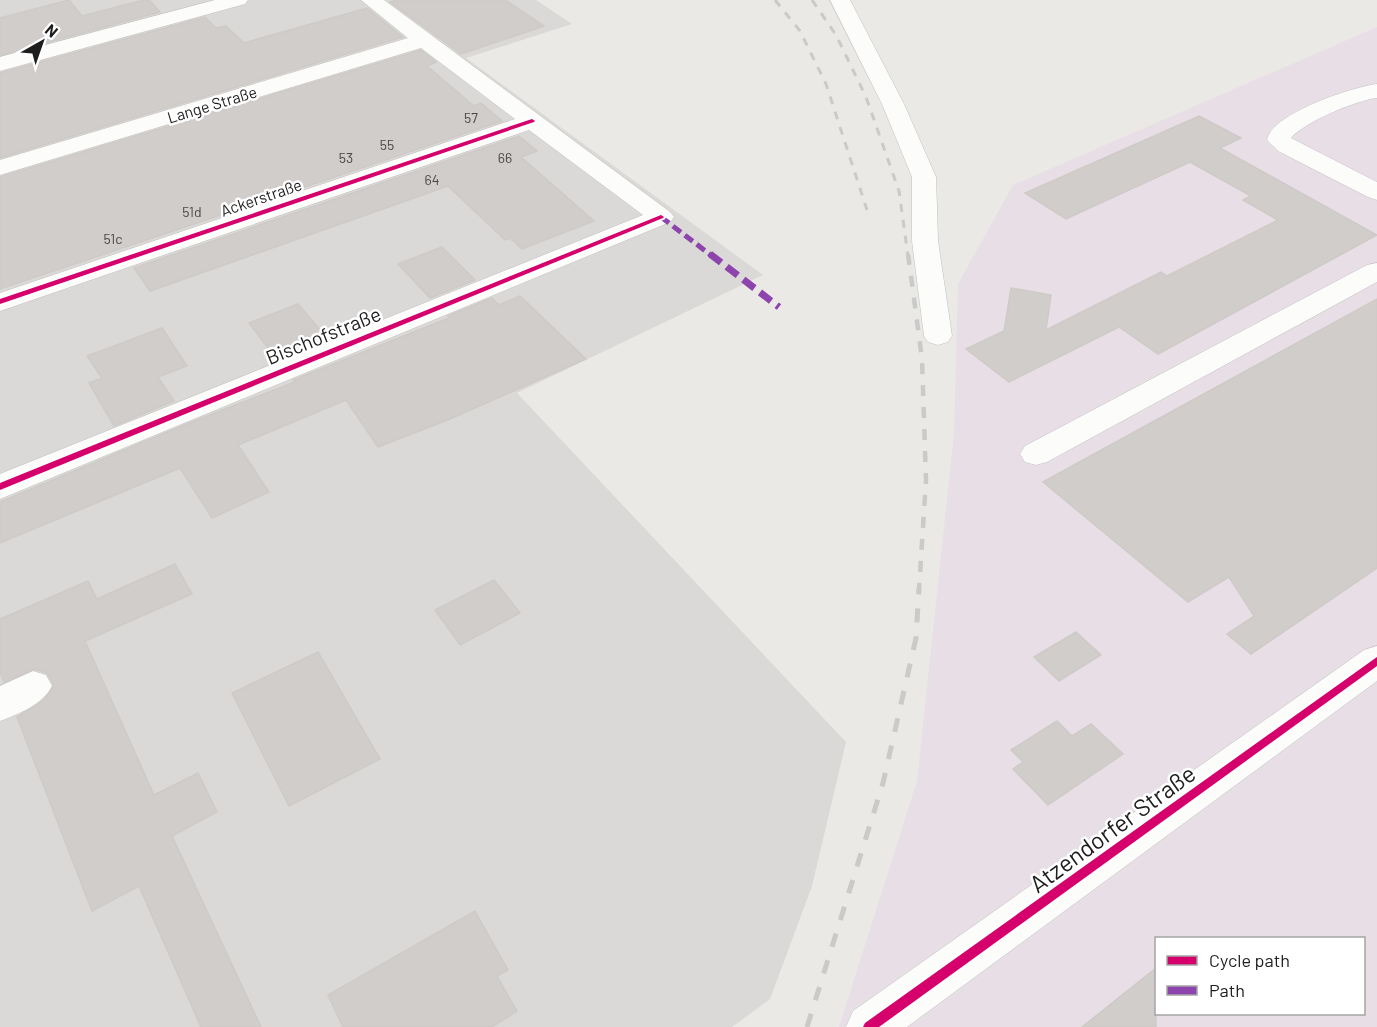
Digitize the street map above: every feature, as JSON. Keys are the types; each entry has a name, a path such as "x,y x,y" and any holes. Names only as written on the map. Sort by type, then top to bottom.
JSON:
{"street":[{"path":"0,64 238,0"},
{"path":"371,0 532,121"},
{"path":"840,0 893,104 924,177 925,242 938,336"},
{"name":"Lange Straße","path":"0,168 424,40"},
{"path":"1377,91 1366,92 1336,103 1280,134 1279,141 1377,192"},
{"name":"Bischofstraße","path":"0,487 660,217 532,121"},
{"name":"Ackerstraße","path":"0,302 532,121"},
{"path":"1036,454 1377,271"},
{"name":"Atzendorfer Straße","path":"869,1027 1377,661"},
{"path":"0,705 33,686"}],"shaded area":[{"path":"0,0 536,0 572,24 466,58 763,275 517,393 846,742 812,886 770,999 732,1027 0,1027"},
{"path":"1377,27 1377,1027 839,1027 917,781 954,433 958,284 1013,185"}],"building":[{"path":"69,0 82,16 144,0 149,0 160,12 0,55 0,18"},
{"path":"396,0 505,0 544,26 461,54 390,2"},
{"path":"367,8 403,37 0,158 0,73 205,17 216,28 226,26 244,43"},
{"path":"421,50 436,62 427,66 474,106 481,103 502,121 0,289 0,177"},
{"path":"1199,116 1241,138 1220,148 1377,235 1158,354 1119,327 1009,382 966,349 1004,331 1011,288 1051,295 1046,330 1161,272 1167,276 1278,220 1243,200 1251,196 1190,162 1066,219 1025,193"},
{"path":"519,136 537,151 521,157 594,221 522,249 510,238 505,240 448,186 150,291 134,268"},
{"path":"442,247 475,280 430,298 398,264"},
{"path":"520,296 586,359 450,419 378,447 346,400 238,445 269,492 212,518 180,468 0,543 0,502 189,423 295,382 293,380 449,318 448,316 492,298 499,305"},
{"path":"1377,299 1377,568 1251,654 1227,634 1254,616 1229,577 1188,602 1043,482"},
{"path":"298,304 328,339 277,360 249,323"},
{"path":"162,328 187,366 158,377 174,401 114,426 89,383 102,378 87,356"},
{"path":"175,564 192,594 85,641 154,795 198,773 217,812 172,836 261,1027 201,1027 139,886 92,911 17,717 44,700 54,685 47,673 34,669 4,682 0,672 0,619 88,581 97,599"},
{"path":"494,580 520,613 460,645 435,610"},
{"path":"1076,632 1101,655 1059,681 1034,657"},
{"path":"318,652 380,759 289,806 232,693"},
{"path":"1057,721 1072,736 1091,724 1123,754 1048,805 1013,769 1023,762 1011,750"},
{"path":"475,911 508,970 497,976 517,1011 492,1027 343,1027 328,995"},
{"path":"1155,969 1156,1027 1082,1027"}],"railway":[{"path":"775,0 800,31 826,84 867,210"},
{"path":"812,0 836,35 866,97 899,191 908,256"},
{"path":"908,254 922,359 926,480 919,590"},
{"path":"807,1027 883,783 916,638 919,588"}],"marked path":[{"path":"661,217 779,307"}],"cycle path":[{"path":"0,302 532,121"},
{"path":"0,487 661,217"},
{"path":"869,1027 1377,661"}]}
